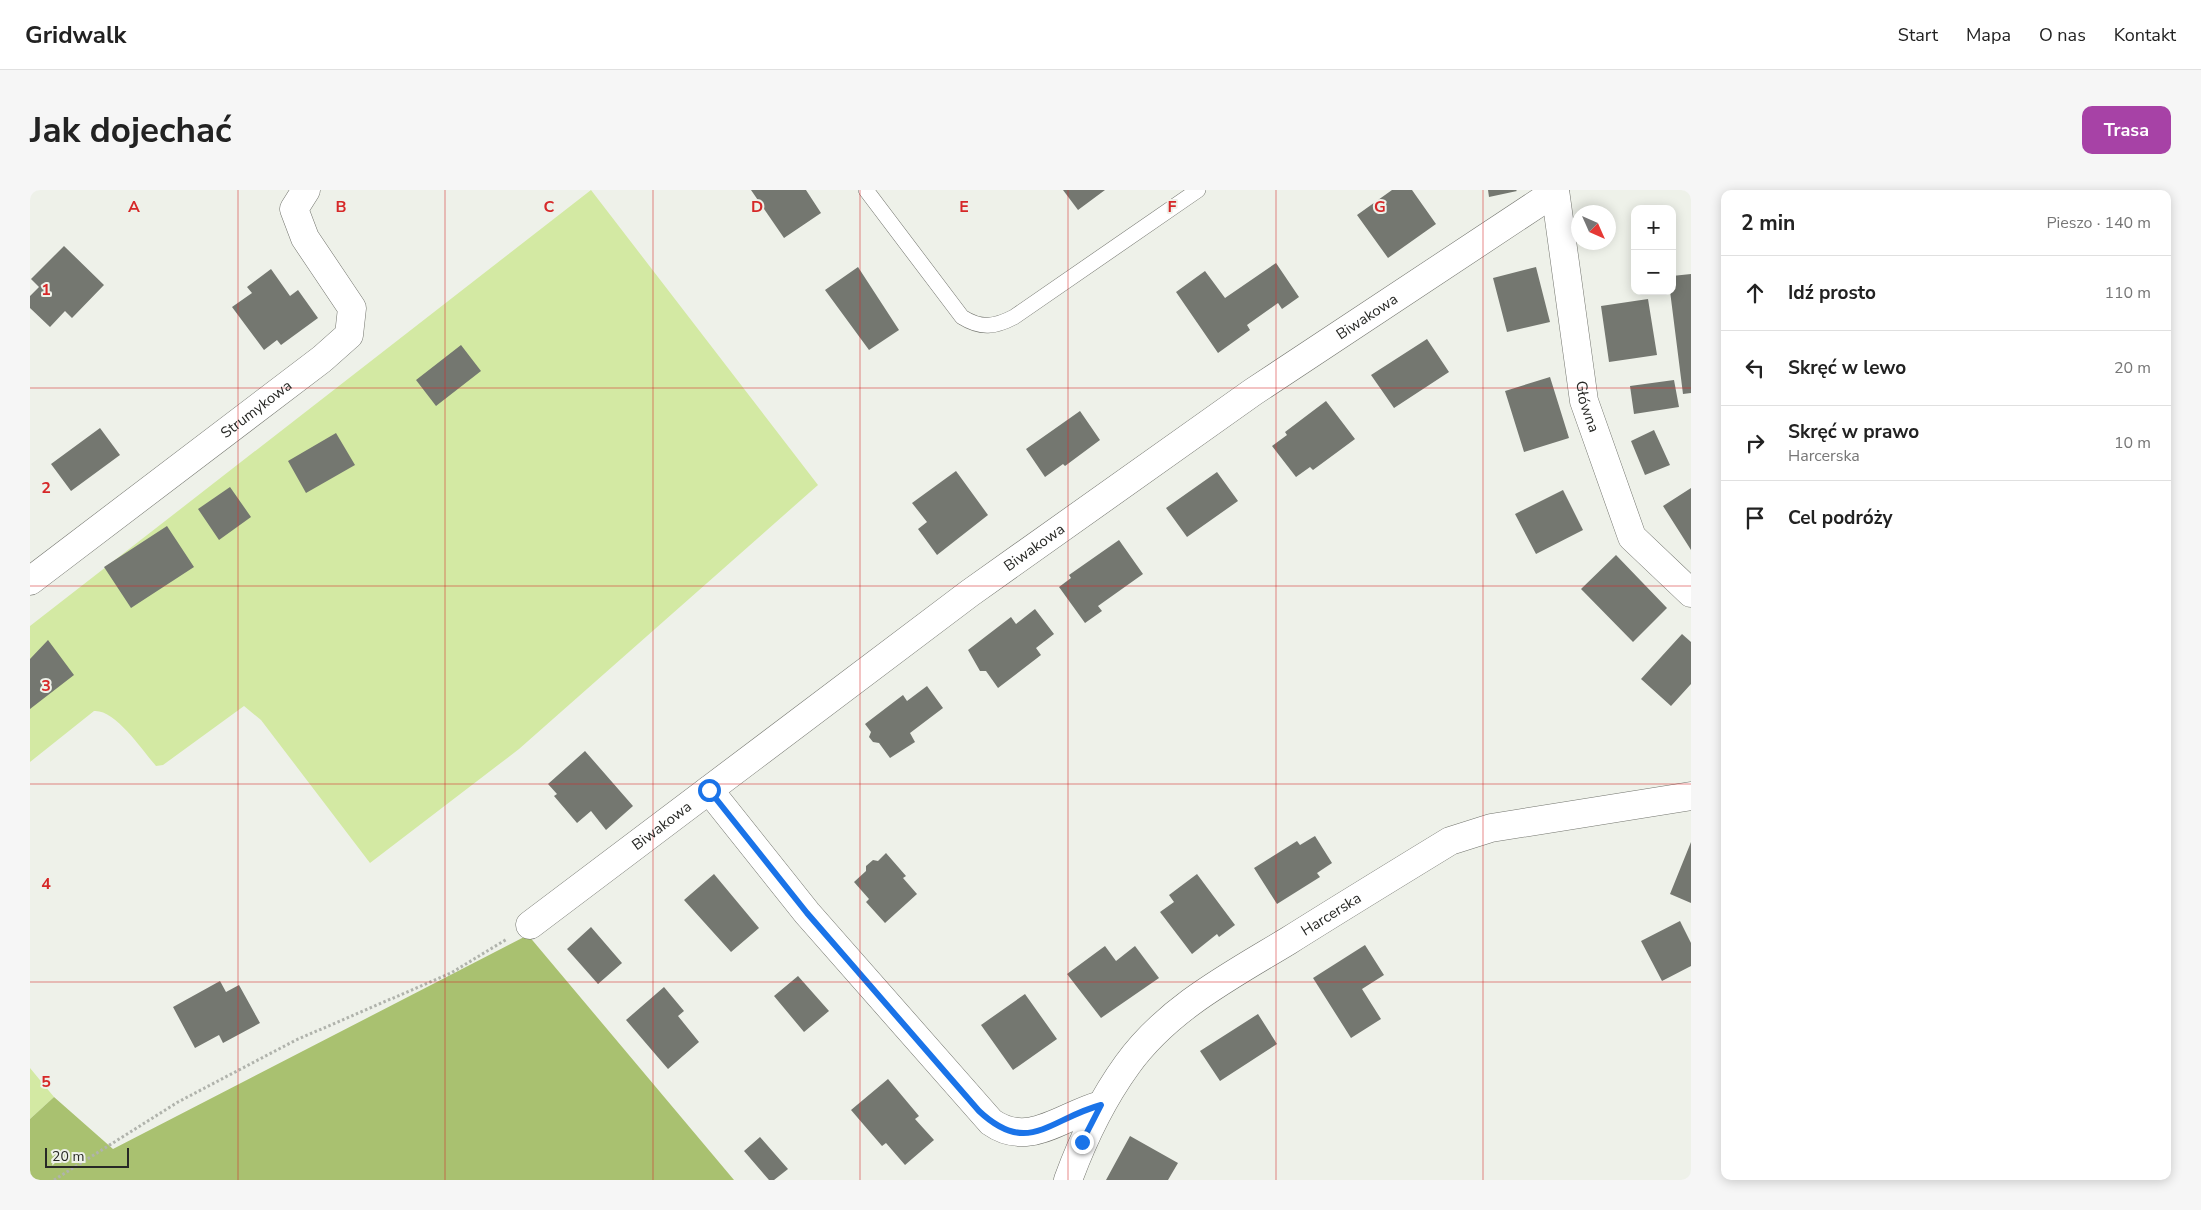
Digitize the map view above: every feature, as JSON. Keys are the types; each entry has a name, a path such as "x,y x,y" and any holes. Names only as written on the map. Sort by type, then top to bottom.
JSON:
{"street":[{"name":"Strumykowa","path":"30,581 322,359 349,335 352,308 305,238 294,209 306,190"},
{"name":"Główna","path":"1555,191 1584,401 1632,537 1691,593"},
{"name":"Biwakowa","path":"530,925 970,593 1253,392 1555,191"},
{"path":"709,790 807,913 991,1122 1000,1129 1027,1134 1038,1132 1080,1110 1101,1105"},
{"name":"Harcerska","path":"1068,1180 1082,1142 1101,1105 1128,1064 1162,1026 1202,993 1450,841 1491,828 1691,796"}],"lane":[{"path":"866,190 962,317 981,326 992,326 1014,317 1198,190"}],"path":[{"path":"54,1180 178,1102 296,1040 450,973 530,925"}],"green space":[{"path":"591,190 818,485 519,749 370,863 261,720 244,706 163,765 156,766 128,732 111,717 102,712 94,711 30,762 30,626"},
{"path":"528,935 734,1180 30,1180 30,1119 54,1097 113,1149"},
{"path":"30,1068 54,1097 30,1119"}],"building":[{"path":"751,190 806,190 821,213 784,238"},
{"path":"1063,190 1105,190 1078,210"},
{"path":"1392,190 1412,190 1436,224 1388,258 1357,215"},
{"path":"1488,190 1516,190 1517,191 1489,197"},
{"path":"64,246 104,285 72,318 65,311 50,327 30,308 30,296 39,287 31,279"},
{"path":"1276,263 1299,297 1282,309 1278,303 1247,325 1250,330 1218,353 1176,292 1205,271 1225,298"},
{"path":"858,267 899,330 869,350 825,290"},
{"path":"1536,267 1550,322 1507,332 1493,278"},
{"path":"271,269 290,296 298,290 318,318 281,345 277,340 264,350 232,307 252,293 247,287"},
{"path":"1691,274 1691,393 1683,394 1671,295 1676,295 1676,276"},
{"path":"1648,299 1657,355 1609,362 1601,306"},
{"path":"1427,339 1449,372 1394,408 1371,375"},
{"path":"461,345 481,371 436,406 416,380"},
{"path":"1550,377 1569,438 1524,452 1505,391"},
{"path":"1674,380 1679,407 1634,414 1630,386"},
{"path":"1326,401 1355,439 1313,470 1310,467 1296,477 1272,446 1287,435 1285,432"},
{"path":"1080,411 1100,440 1065,466 1063,464 1045,477 1026,449"},
{"path":"100,428 120,455 71,491 51,464"},
{"path":"1654,430 1670,465 1645,475 1631,441"},
{"path":"336,433 355,465 306,493 288,461"},
{"path":"956,471 988,515 937,555 918,529 927,522 912,503"},
{"path":"1217,472 1238,501 1187,537 1166,508"},
{"path":"230,487 251,517 219,540 198,509"},
{"path":"1691,488 1691,550 1663,506"},
{"path":"1563,490 1583,530 1536,554 1515,514"},
{"path":"167,526 194,567 131,608 104,567"},
{"path":"1119,540 1143,574 1098,606 1102,611 1085,623 1059,587 1071,578 1069,575"},
{"path":"1616,555 1667,608 1633,642 1581,589"},
{"path":"1035,609 1054,634 1036,648 1041,655 998,688 986,671 980,671 968,650 1011,617 1016,624"},
{"path":"1682,634 1691,642 1691,684 1671,706 1641,679"},
{"path":"48,640 74,675 30,709 30,659"},
{"path":"927,686 943,708 910,733 915,742 890,758 879,743 873,742 869,737 871,732 865,724 903,695 907,701"},
{"path":"585,751 633,806 606,830 591,811 577,823 554,796 557,794 548,784"},
{"path":"1315,836 1332,863 1317,873 1320,877 1277,904 1254,868 1297,841 1300,845"},
{"path":"1691,842 1691,903 1670,894"},
{"path":"886,853 906,876 903,878 917,894 885,923 866,902 869,899 854,882 866,871 866,866 873,860 878,861"},
{"path":"714,874 759,928 731,952 684,900"},
{"path":"1197,874 1235,925 1219,937 1217,934 1192,954 1160,912 1174,902 1169,895"},
{"path":"1680,921 1691,943 1691,966 1662,981 1641,941"},
{"path":"591,927 622,963 598,984 567,949"},
{"path":"1365,945 1384,975 1362,989 1381,1019 1351,1038 1313,978"},
{"path":"1105,946 1116,961 1135,946 1159,978 1101,1018 1067,974"},
{"path":"798,976 829,1011 804,1032 774,996"},
{"path":"220,981 226,992 239,985 260,1023 223,1043 219,1035 195,1048 173,1007"},
{"path":"664,987 684,1011 678,1016 699,1042 668,1069 626,1020"},
{"path":"1025,994 1057,1039 1013,1070 981,1025"},
{"path":"1258,1014 1277,1044 1220,1081 1200,1051"},
{"path":"888,1079 919,1116 915,1119 934,1140 905,1165 886,1143 882,1146 851,1110"},
{"path":"1130,1136 1178,1163 1168,1180 1106,1180"},
{"path":"760,1137 788,1169 774,1180 769,1180 744,1151"}],"route":[{"path":"709,790 807,913 979,1111 1000,1129 1027,1134 1038,1132 1080,1110 1101,1105 1082,1142"}]}
